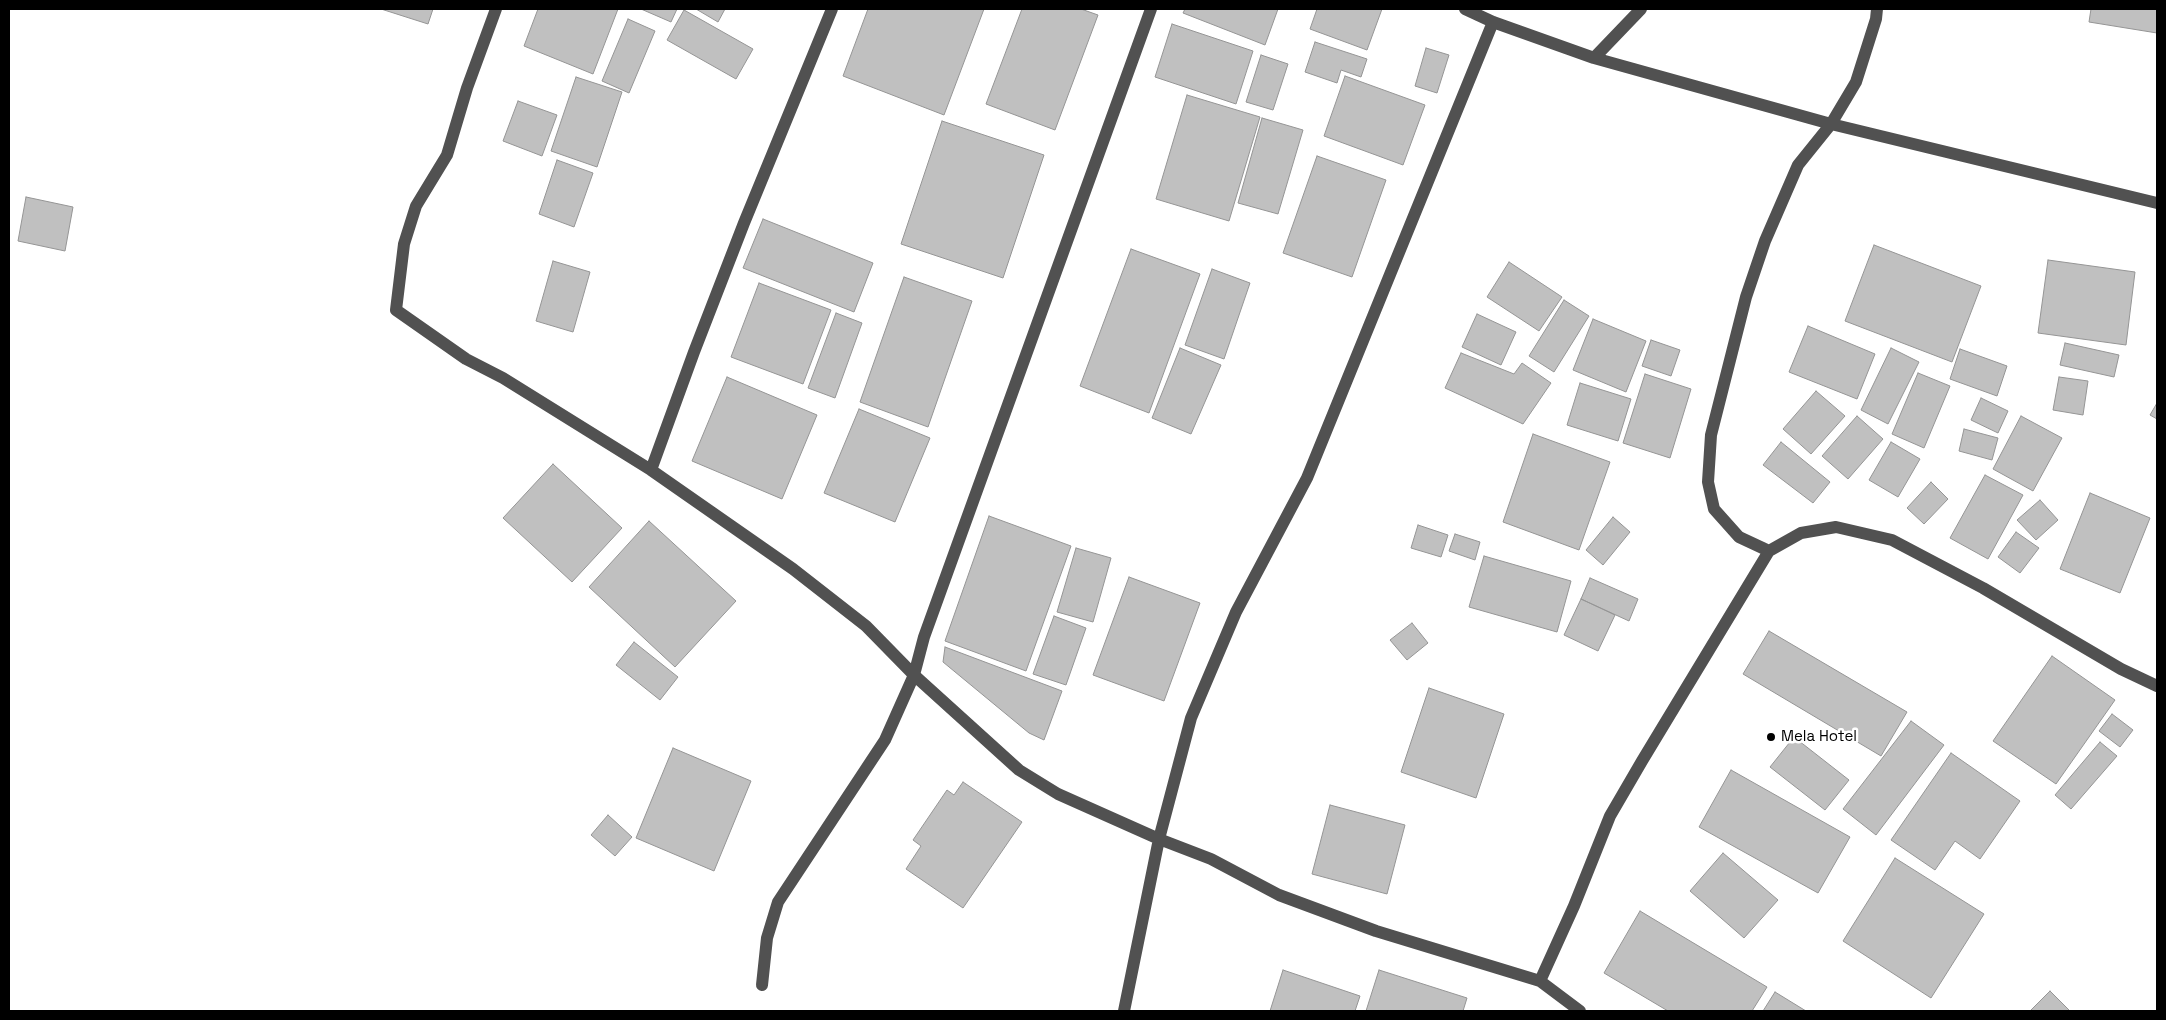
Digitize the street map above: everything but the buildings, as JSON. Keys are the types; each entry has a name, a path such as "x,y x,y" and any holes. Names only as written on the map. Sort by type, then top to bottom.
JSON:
{"street":[{"path":"496,9 467,88 447,155 416,206 404,244 396,310 466,360 503,378 651,470 793,569 859,621 914,675 1019,770 1058,794 1211,859 1278,895 1376,931 1540,981 1580,1011"},
{"path":"651,470 740,232 832,9"},
{"path":"762,985 767,938 778,902 885,740 914,675 924,637 1151,9"},
{"path":"1465,9 1494,22 1594,58 1830,124 2157,203"},
{"path":"1594,58 1642,9"},
{"path":"1769,551 1739,537 1714,509 1708,482 1711,435 1746,297 1766,241 1798,165 1830,124 1856,82 1876,19 1876,9"},
{"path":"1124,1011 1159,838 1191,718 1236,612 1306,478 1494,22"},
{"path":"1540,981 1574,906 1610,816 1769,551 1801,533 1836,528 1892,540 1983,588 2121,669 2157,686"}],"place":[{"name":"Mela Hotel","path":"1771,737"}]}
